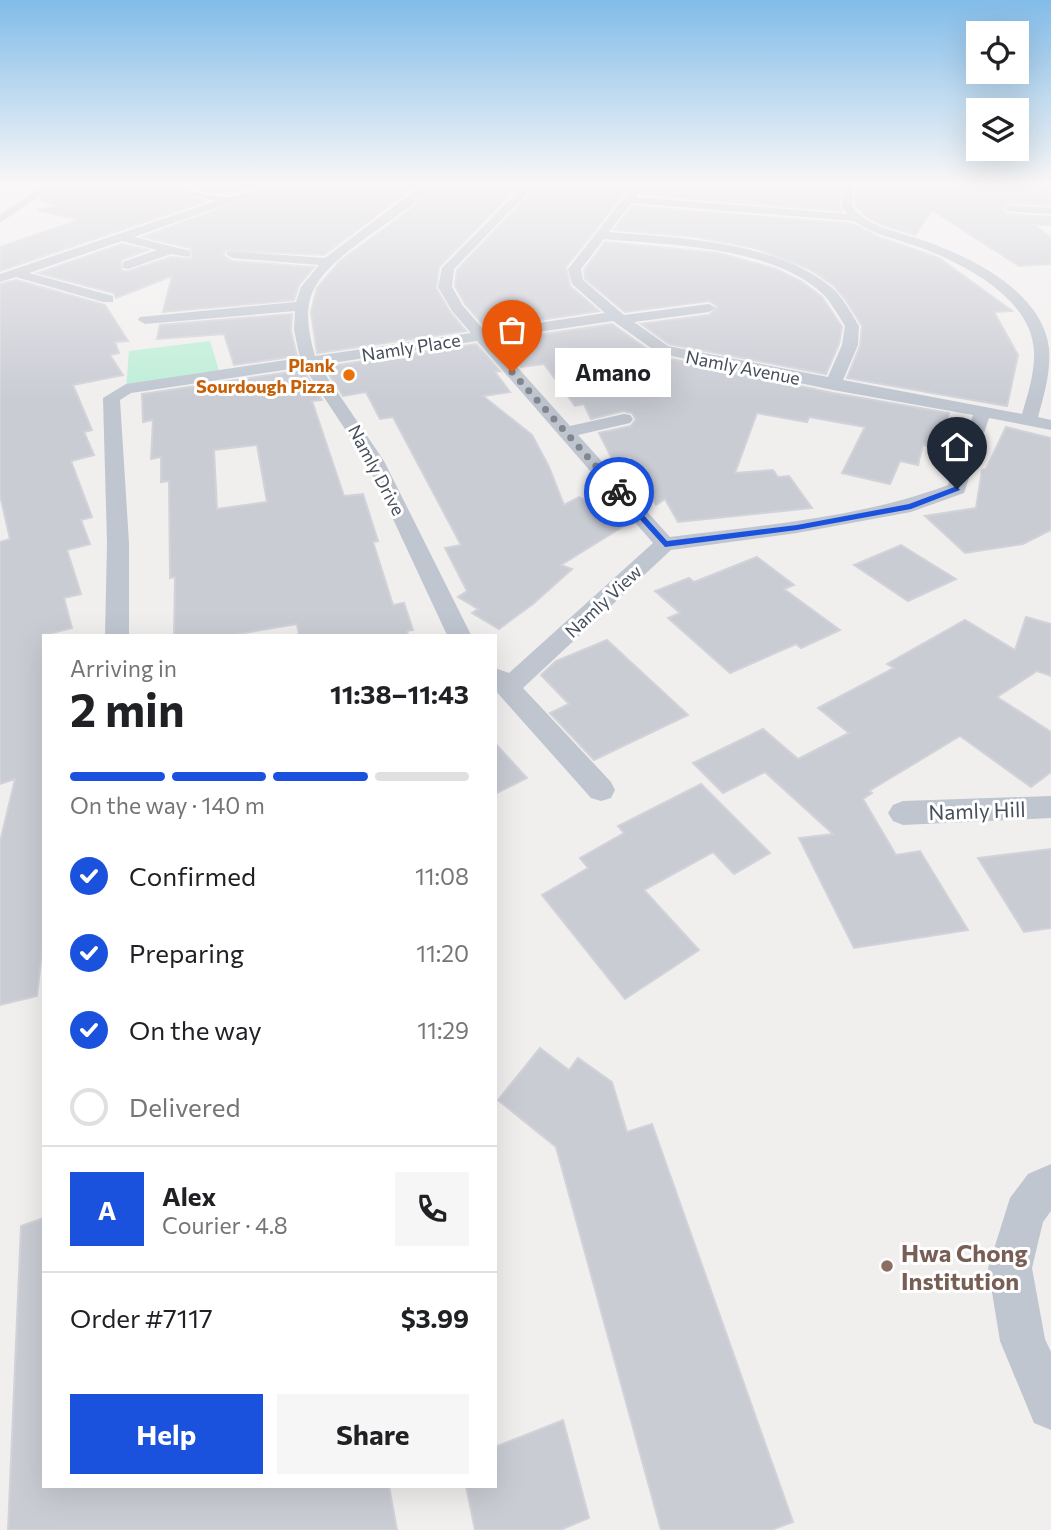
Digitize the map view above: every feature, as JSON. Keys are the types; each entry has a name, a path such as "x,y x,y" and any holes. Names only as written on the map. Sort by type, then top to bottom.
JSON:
{"street":[{"path":"0,278 64,256"},
{"path":"128,265 152,256"},
{"path":"261,256 328,262"},
{"name":"Namly Drive","path":"336,256 308,287 302,306 301,330 312,365 375,461 459,634"},
{"path":"459,256 448,268 445,287 457,308 665,544 797,527 898,509 957,489 983,411"},
{"name":"Namly Avenue","path":"584,256 574,268 573,274 577,281 618,318 663,350 833,385 1051,425"},
{"path":"755,256 810,278 827,290 852,326 850,345 833,385"},
{"path":"957,256 995,278 1020,304 1035,327 1043,349 1041,372 1029,420"},
{"path":"16,273 108,299"},
{"path":"145,320 302,306"},
{"name":"Namly Place","path":"117,634 118,543 111,398 126,389 312,365 618,318 709,308"},
{"path":"566,432 624,419"},
{"name":"Namly View","path":"502,682 665,544"},
{"path":"502,682 601,790"},
{"name":"Namly Hill","path":"904,813 1051,807"},
{"path":"1051,1184 1042,1188 1026,1213 1010,1268 1023,1341 1051,1406"}],"green space":[{"path":"210,341 220,374 126,389 129,351"}],"building":[{"path":"0,256 43,256 0,271"},
{"path":"86,256 131,256 121,260 122,271 171,257 192,259 192,256 225,256 232,261 314,267 299,285 294,300 163,312 172,276 116,298 114,293 38,273"},
{"path":"346,256 449,256 439,267 436,288 450,312 466,331 317,353 311,312 317,288"},
{"path":"470,256 574,256 566,267 570,286 599,311 486,328 465,304 455,286 457,270"},
{"path":"594,256 731,256 776,269 801,281 822,297 842,327 839,344 826,374 669,344 641,324 709,315 718,307 709,301 625,312 585,279 584,270"},
{"path":"777,256 939,258 1012,311 994,312 1018,355 1007,406 847,378 860,346 862,326 833,285 809,269"},
{"path":"1004,256 1051,256 1051,264 1019,266"},
{"path":"16,280 105,305 128,341 115,342 119,353 110,355 123,375 73,385 92,430 84,432 94,455 71,461 92,517 81,520 90,544 67,550 81,594 64,598 72,628 42,634 42,952 37,996 0,1005 0,842 15,779 0,784 0,542 10,539 0,495 0,284"},
{"path":"292,314 291,331 297,356 234,365 224,334 157,339 160,325"},
{"path":"612,324 657,356 833,393 949,413 940,452 923,444 918,465 900,461 890,484 842,473 865,427 809,417 807,422 757,413 735,473 773,470 778,477 789,476 812,508 678,522 665,499 656,505 630,457 612,459 599,433 631,426 636,419 632,413 623,411 591,419 584,404 575,406 544,364 521,367 497,341"},
{"path":"476,344 500,371 495,372 510,392 483,396 532,435 549,467 564,505 579,497 630,522 561,565 572,569 533,604 499,629 472,613 478,609 458,597 467,591 445,548 461,545 393,417 380,419 366,392 343,396 324,367"},
{"path":"303,370 322,400 312,401 344,496 363,494 378,541 373,542 393,605 404,603 413,630 407,631 408,634 299,634 297,624 238,634 174,634 175,577 170,578 169,481 161,482 161,457 151,459 153,420 143,422 142,394","holes":["257,445 267,502 217,509 214,450"]},
{"path":"1006,427 1051,438 1051,530 1023,544 965,553 925,516 976,508 982,470 986,469"},
{"path":"901,545 956,579 908,601 854,565"},
{"path":"757,557 794,585 784,589 840,630 801,648 796,644 730,673 668,618 680,613 655,591 689,578 694,582"},
{"path":"1026,617 1051,624 1051,676 1037,671 997,697 1051,732 1051,772 1031,787 960,736 869,791 872,793 863,799 896,855 920,851 968,930 854,948 799,838 833,834 765,772 723,793 693,763 763,729 798,759 849,733 818,708 894,668 887,664 965,620 1015,650"},
{"path":"607,640 688,715 594,760 550,713 569,704 541,675 556,661"},
{"path":"497,745 527,778 497,793"},
{"path":"701,784 770,853 734,874 713,852 644,890 699,950 625,999 542,895 588,868 580,858 624,833 618,826"},
{"path":"1051,849 1051,928 1024,932 978,858"},
{"path":"540,1048 569,1070 578,1058 612,1082 627,1132 652,1124 793,1522 771,1530 661,1530 556,1147 498,1100"},
{"path":"42,1219 42,1488 389,1488 397,1530 8,1530 21,1226"},
{"path":"563,1420 589,1518 560,1530 475,1530 466,1488 497,1488 497,1446"}],"way so far":[{"path":"512,372 619,492"}],"place":[{"name":"Amano","path":"512,372"},
{"name":"Plank Sourdough Pizza","path":"349,375"},
{"name":"Hwa Chong Institution","path":"887,1266"}],"route":[{"path":"619,492 665,544 797,527 911,506 957,489"}]}
